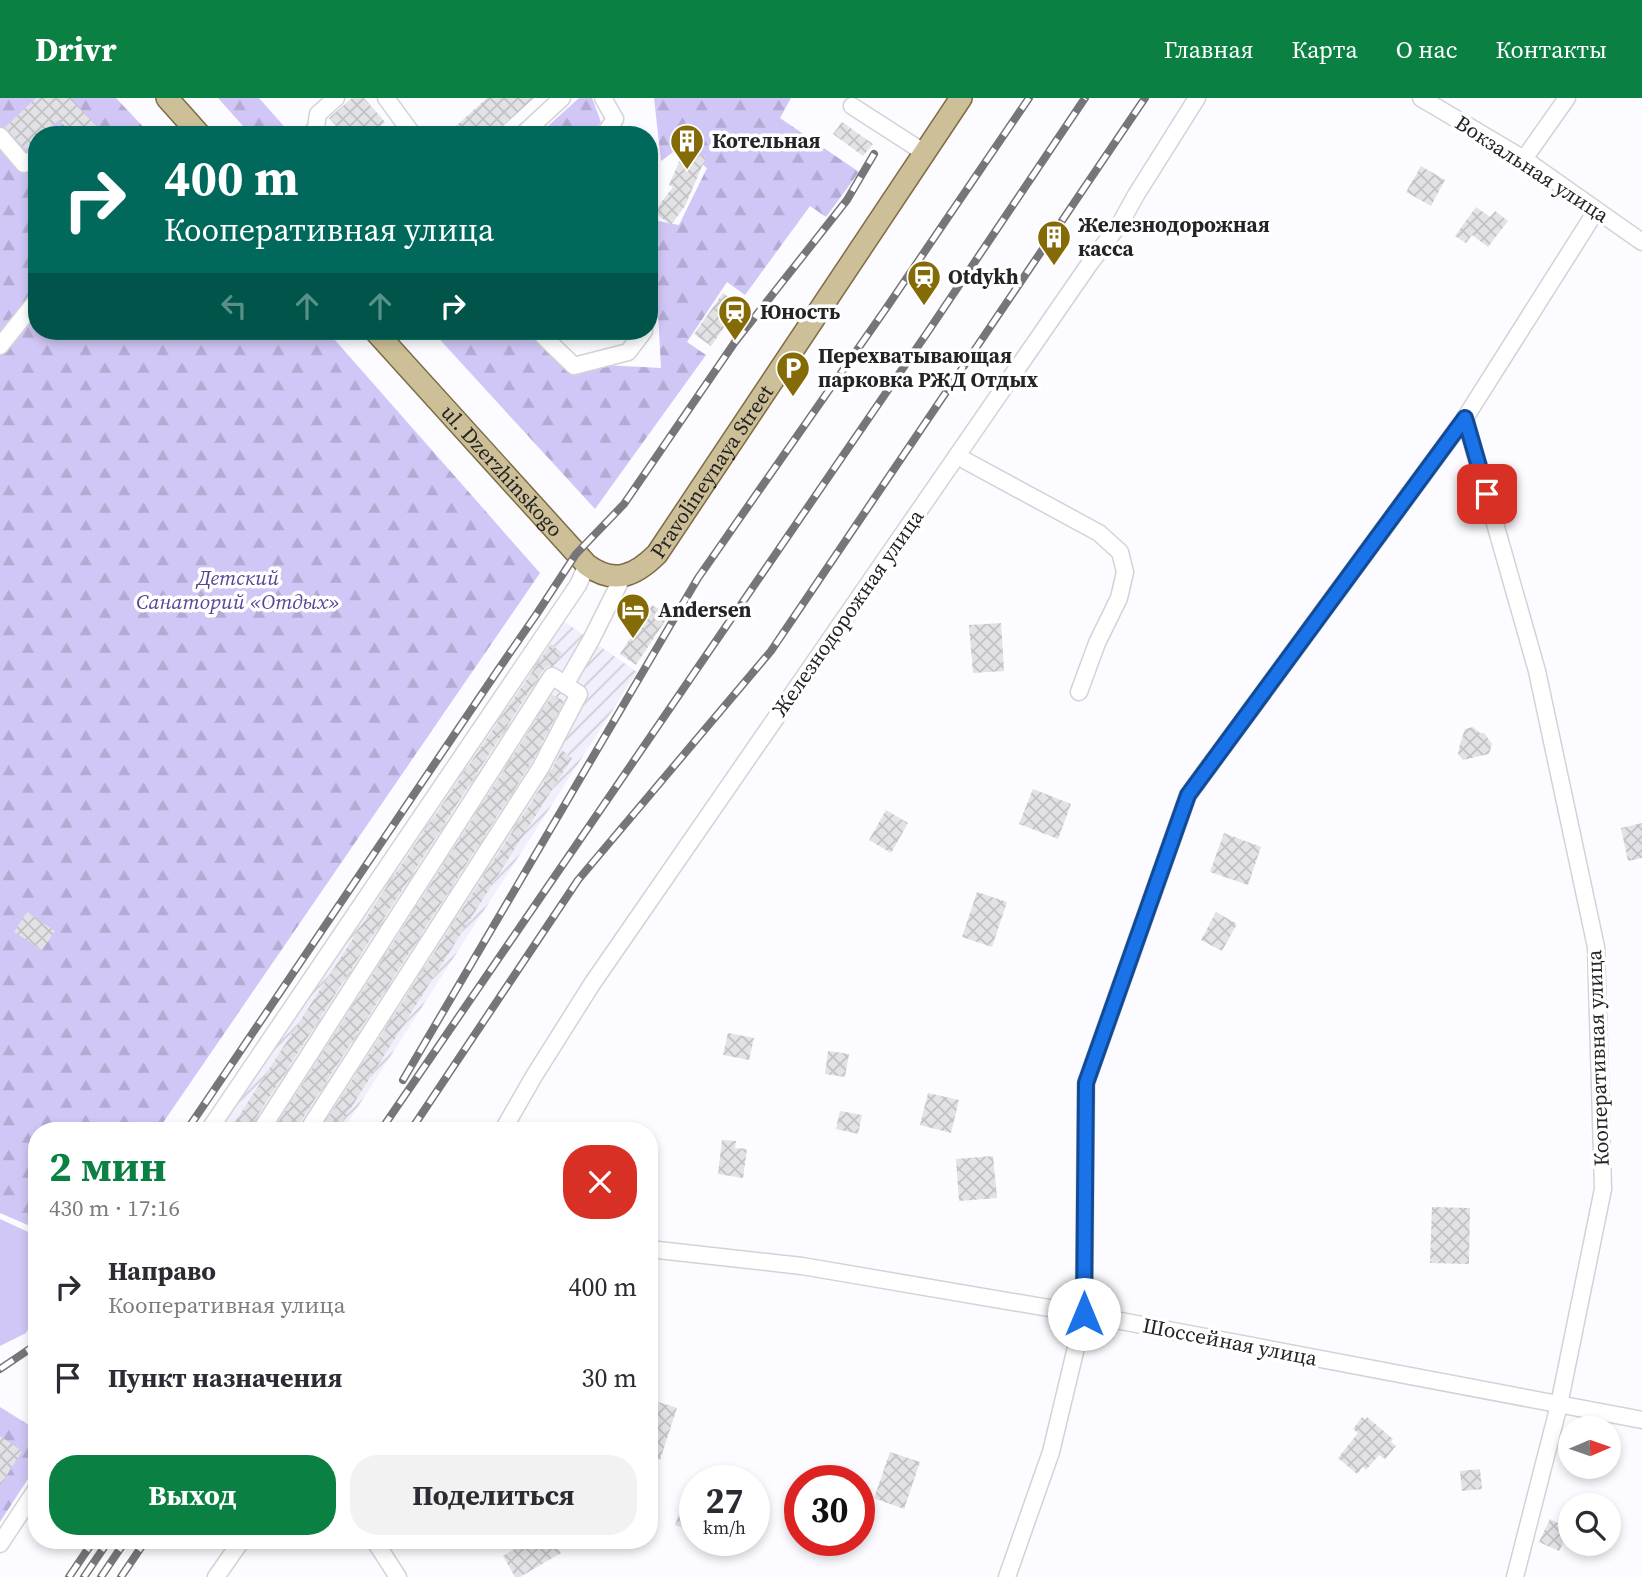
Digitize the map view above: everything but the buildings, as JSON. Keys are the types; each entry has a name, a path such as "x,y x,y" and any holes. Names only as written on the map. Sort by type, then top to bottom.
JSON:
{"main road":[{"path":"167,98 192,126"},
{"name":"Pravolineynaya Street","path":"622,576 645,566 657,554 961,98"},
{"name":"ul. Dzerzhinskogo","path":"383,340 587,565 598,573 622,576"}],"street":[{"path":"316,126 318,114 336,98"},
{"path":"386,98 406,126"},
{"path":"532,126 562,98"},
{"path":"603,98 616,126"},
{"name":"Железнодорожная улица","path":"508,1122 592,984 1121,222 1197,98"},
{"name":"Вокзальная улица","path":"1421,98 1524,159 1642,242"},
{"path":"1524,159 1567,98"},
{"path":"852,106 925,153"},
{"path":"0,136 24,164 28,162"},
{"path":"1007,1577 1051,1452 1084,1314 1086,1083 1188,795 1465,418 1596,211"},
{"path":"0,346 28,311"},
{"path":"547,340 573,366 628,352 637,340"},
{"name":"Кооперативная улица","path":"1465,418 1537,671 1596,947 1602,1189 1559,1405 1515,1577"},
{"path":"957,456 1099,533 1120,552 1125,572 1119,598 1097,643 1079,692"},
{"path":"214,1122 578,585 587,565"},
{"path":"565,685 591,640 622,576"},
{"path":"266,1122 552,676 579,694 541,767 313,1122"},
{"name":"Шоссейная улица","path":"658,1250 802,1266 1084,1314 1642,1420"},
{"path":"0,1544 28,1502"},
{"path":"216,1577 236,1549"},
{"path":"380,1549 398,1577"}],"shaded area":[{"path":"555,615 637,672 348,1122 221,1122"}],"green space":[{"name":"Детский Санаторий «Отдых»","path":"0,98 116,98 142,126 28,126 28,340 335,340 540,573 163,1122 28,1122 28,1225 0,1213"},
{"path":"218,98 259,98 284,126 243,126"},
{"path":"579,98 592,98 601,122 598,126 548,126"},
{"path":"654,98 791,98 780,118 859,172 826,217 810,206 745,295 727,282 687,342 706,355 595,509 440,340 542,340 565,363 661,368 658,221 679,225 707,168 680,147 661,161"},
{"path":"0,1219 28,1232 28,1329 26,1333 0,1346"},
{"path":"0,1407 28,1424 28,1479 0,1522"}],"railway":[{"path":"403,1080 698,578 1029,98"},
{"path":"386,1122 1085,98"},
{"path":"416,1122 578,880 771,651 1145,98"},
{"path":"192,1122 576,554 624,504 735,342 847,200 874,154"},
{"path":"0,1369 28,1350"},
{"path":"69,1577 88,1549"},
{"path":"84,1577 103,1549"},
{"path":"101,1577 120,1549"},
{"path":"121,1577 140,1549"}],"place":[{"name":"Котельная","path":"687,171"},
{"name":"Железнодорожная касса","path":"1054,267"},
{"name":"Otdykh","path":"924,307"},
{"name":"Юность","path":"735,342"},
{"name":"Перехватывающая парковка РЖД Отдых","path":"793,398"},
{"name":"Andersen","path":"633,640"}],"route":[{"path":"1084,1314 1086,1083 1188,795 1465,418 1487,494"}]}
